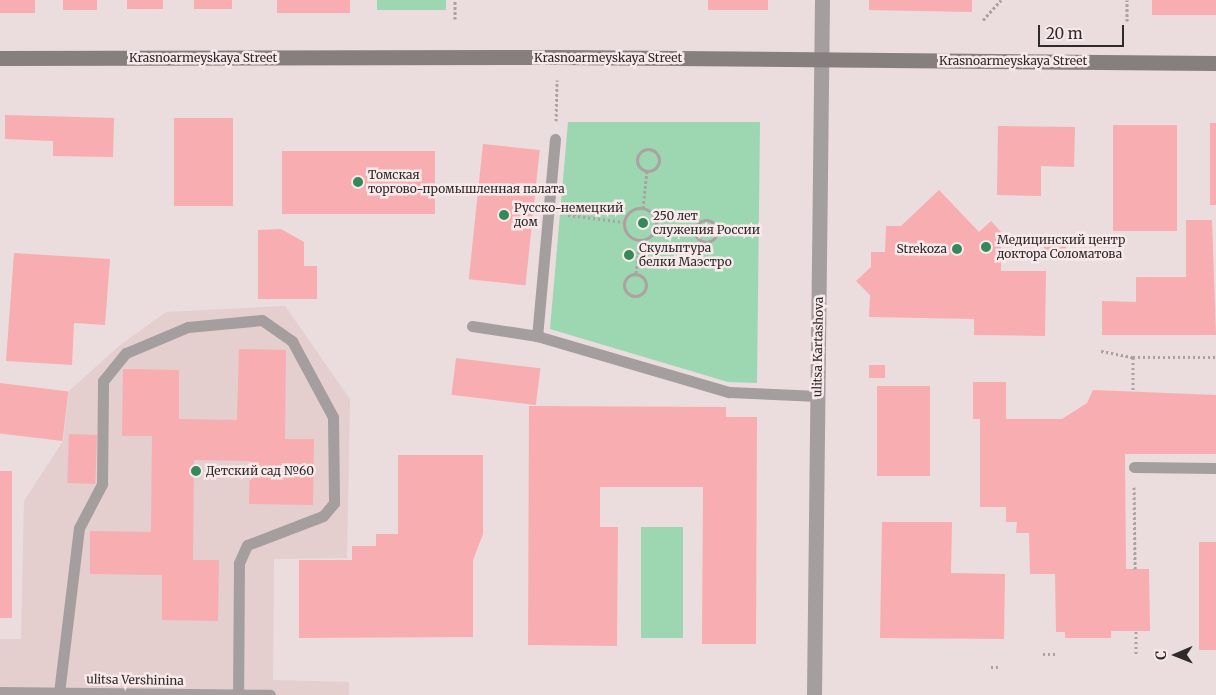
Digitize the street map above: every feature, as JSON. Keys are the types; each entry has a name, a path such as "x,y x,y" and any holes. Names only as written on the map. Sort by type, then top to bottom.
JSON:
{"main road":[{"name":"Krasnoarmeyskaya Street","path":"0,58 1216,63"}],"street":[{"name":"ulitsa Kartashova","path":"814,695 822,0"}],"lane":[{"path":"536,336 555,139"},
{"path":"59,693 79,528 102,484 103,381 126,353 188,327 262,320 292,341 333,417 334,503 323,516 247,545 239,563 238,694"},
{"path":"472,326 536,336 729,392 818,396"},
{"path":"1134,468 1216,468"},
{"name":"ulitsa Vershinina","path":"0,692 270,695"}],"path":[{"path":"455,0 455,19"},
{"path":"983,20 1001,0"},
{"path":"1128,0 1128,21"},
{"path":"556,122 557,101"},
{"path":"649,148 658,154 659,161 656,168 647,171 640,168 637,161 638,153 649,148"},
{"path":"643,208 647,171"},
{"path":"643,208 652,212 656,225 651,236 640,240 627,232 625,222 633,210 643,208"},
{"path":"548,213 625,222"},
{"path":"709,220 715,224 717,234 706,243 699,240 695,230 701,221 709,220"},
{"path":"656,225 695,230"},
{"path":"636,273 645,279 646,286 640,295 633,296 624,289 624,281 636,273 640,240"},
{"path":"1101,351 1133,357 1216,357"},
{"path":"1133,357 1133,390"},
{"path":"1134,468 1135,569"},
{"path":"1136,631 1136,656"},
{"path":"1043,654 1056,654"},
{"path":"991,667 1000,667"}],"shaded area":[{"name":"Детский сад №60","path":"285,306 350,399 347,558 274,559 273,680 349,682 349,695 0,695 0,639 21,639 24,501 63,441 69,391 119,346 166,312"}],"green space":[{"path":"377,0 446,0 446,10 377,10"},
{"path":"568,122 760,122 757,383 728,382 550,329"},
{"path":"641,527 683,527 683,638 641,638"}],"building":[{"path":"0,0 35,0 35,13 0,13"},
{"path":"63,0 97,0 97,10 63,10"},
{"path":"127,0 163,0 163,9 127,9"},
{"path":"194,0 232,0 232,9 194,9"},
{"path":"277,0 350,0 350,13 277,13"},
{"path":"708,0 768,0 768,10 708,10"},
{"path":"869,0 972,0 972,12 869,10"},
{"path":"1152,0 1216,0 1216,15 1152,15"},
{"path":"5,115 114,118 113,157 53,156 53,141 5,139"},
{"path":"174,118 233,118 233,206 174,206"},
{"path":"1210,123 1216,123 1216,205 1210,205"},
{"path":"1113,125 1177,125 1177,231 1113,231"},
{"path":"998,126 1075,127 1074,167 1041,166 1041,196 997,195"},
{"name":"Русско-немецкий дом","path":"483,144 540,150 525,285 469,279"},
{"name":"Томская торгово-промышленная палата","path":"282,151 435,151 435,214 282,214"},
{"path":"939,190 979,232 991,221 1001,232 1001,271 1046,271 1045,336 974,335 974,319 869,317 870,295 856,281 871,267 871,252 885,252 886,226 901,226"},
{"path":"1186,220 1212,220 1216,335 1102,335 1102,301 1136,302 1136,277 1186,277"},
{"path":"281,229 304,242 304,266 317,266 317,299 258,299 258,230"},
{"path":"1044,235 1066,235 1066,256 1044,256"},
{"path":"14,253 110,259 105,325 74,323 72,365 6,361"},
{"path":"239,349 286,350 285,439 314,439 313,505 249,504 250,461 194,460 193,560 219,560 218,621 162,620 162,575 90,574 90,531 151,532 152,436 122,436 123,369 179,370 179,419 237,420"},
{"path":"456,358 540,368 536,405 451,395"},
{"path":"869,365 885,365 885,378 869,378"},
{"path":"973,382 1006,382 1006,419 1062,419 1087,403 1093,390 1216,395 1216,454 1125,454 1126,569 1149,569 1150,631 1111,631 1111,638 1065,638 1065,632 1056,632 1055,574 1030,574 1029,533 1016,533 1017,522 1006,522 1006,507 980,507 980,419 973,419"},
{"path":"0,383 68,391 62,441 0,433"},
{"path":"877,386 930,386 930,476 877,476"},
{"path":"529,406 726,407 726,417 757,417 756,644 702,644 703,487 600,487 600,527 618,527 617,646 528,645"},
{"path":"69,434 97,435 95,484 67,483"},
{"path":"398,455 483,455 483,534 473,560 473,637 299,638 299,560 352,560 352,546 376,546 376,534 398,534"},
{"path":"0,471 12,471 12,618 0,618"},
{"path":"882,522 952,522 951,573 1005,574 1004,639 880,638"},
{"path":"1199,542 1216,542 1216,650 1199,650"}],"place":[{"name":"Томская торгово-промышленная палата","path":"358,182"},
{"name":"Русско-немецкий дом","path":"504,215"},
{"name":"250 лет служения России","path":"643,223"},
{"name":"Медицинский центр доктора Соломатова","path":"986,247"},
{"name":"Strekoza","path":"957,249"},
{"name":"Скульптура белки Маэстро","path":"629,255"},
{"name":"Детский сад №60","path":"196,471"}]}
